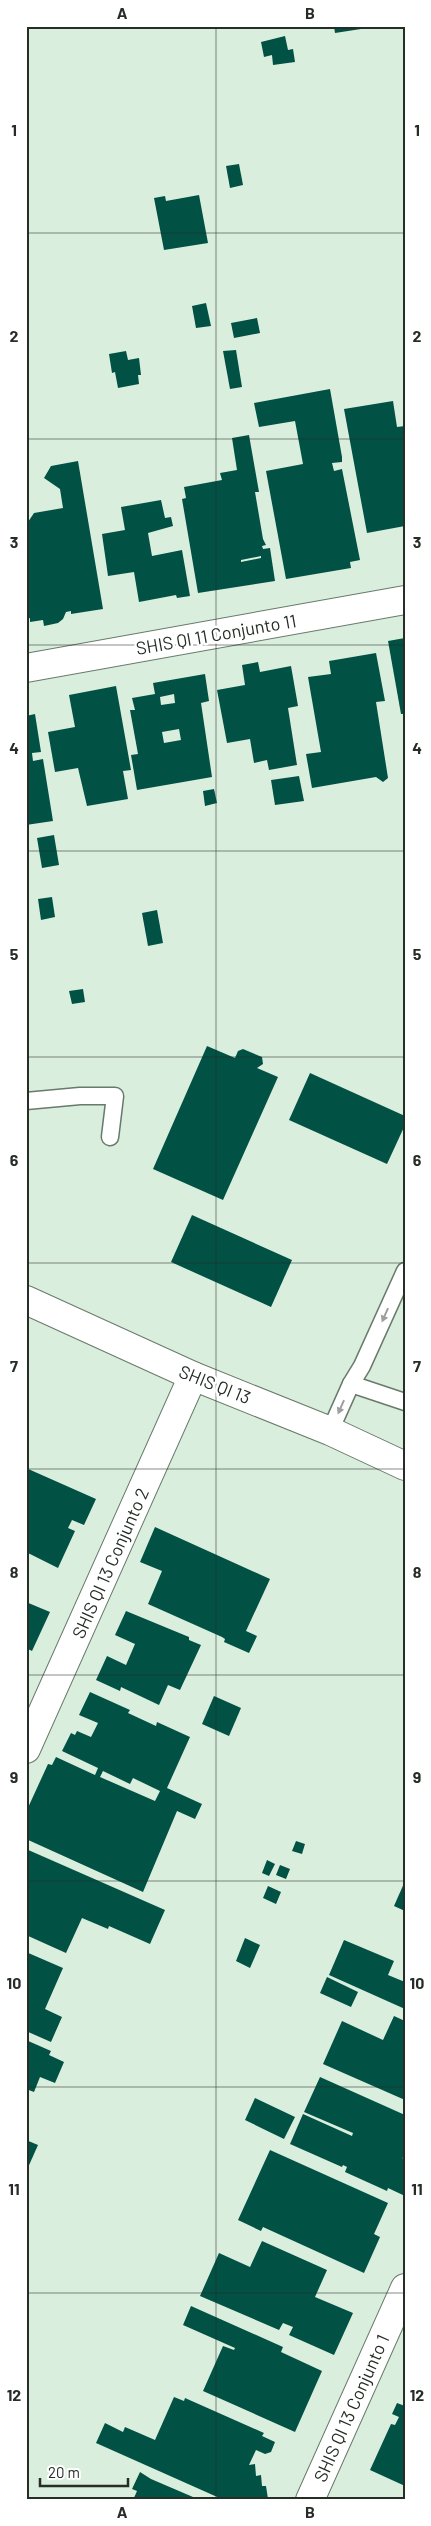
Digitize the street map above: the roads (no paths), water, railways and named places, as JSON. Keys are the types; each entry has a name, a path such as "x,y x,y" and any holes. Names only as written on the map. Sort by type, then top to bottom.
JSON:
{"street":[{"name":"SHIS QI 11 Conjunto 11","path":"26,668 405,600"},
{"name":"SHIS QI 13","path":"26,1300 193,1376 330,1431 405,1466"},
{"name":"SHIS QI 13 Conjunto 2","path":"26,1750 193,1376"},
{"name":"SHIS QI 13 Conjunto 1","path":"310,2500 405,2288"}],"lane":[{"path":"26,1101 80,1096 115,1096 110,1137"},
{"path":"330,1431 405,1271"},
{"path":"351,1384 405,1402"}]}
